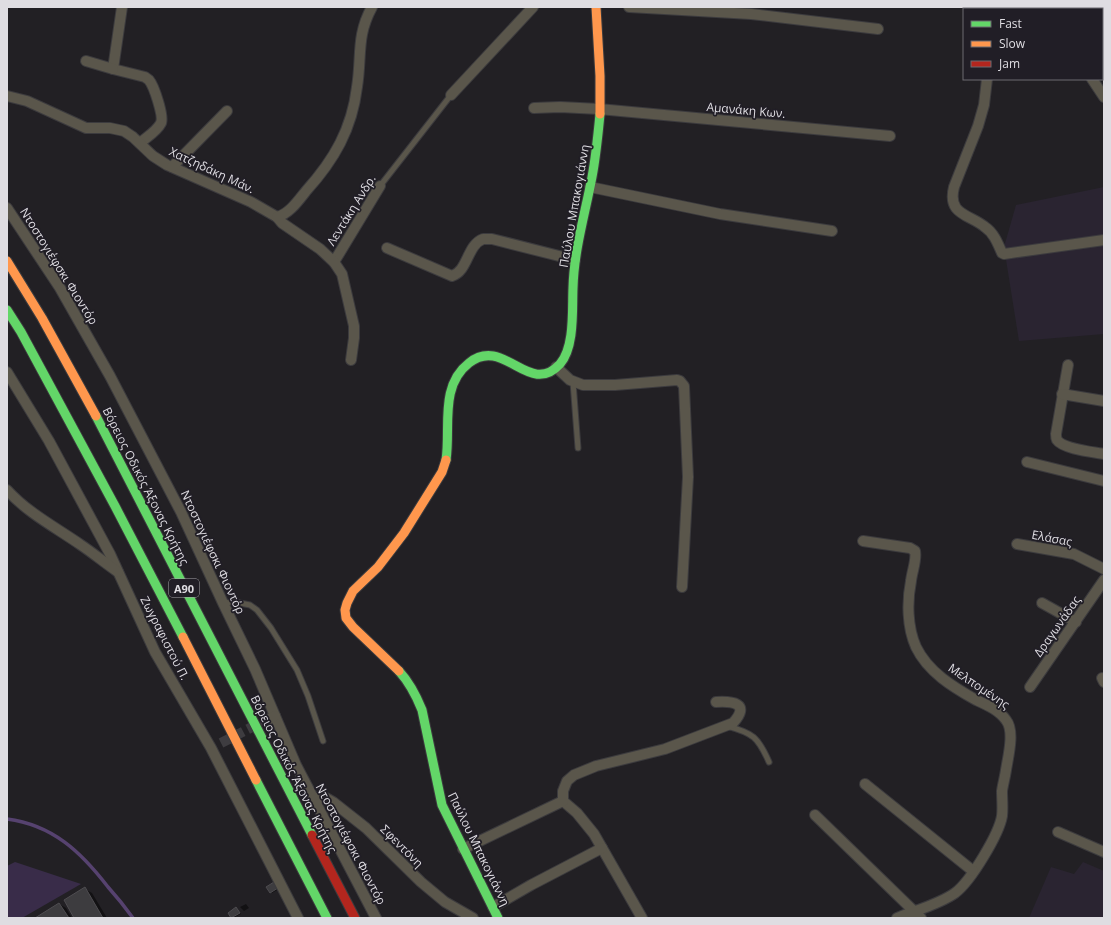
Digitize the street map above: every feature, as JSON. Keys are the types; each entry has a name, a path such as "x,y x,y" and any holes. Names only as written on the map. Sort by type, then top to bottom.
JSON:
{"main road":[{"name":"Παύλου Μπακογιάννη","path":"498,918 463,849 439,797 427,732 415,692 397,668 353,627 345,616 345,608 348,600 356,589 376,570 391,552 444,468 447,452 447,411 449,398 454,382 461,370 477,357 489,354 497,355 524,371 533,374 543,374 556,367 563,360 568,346 575,260 597,146 599,109 596,7"},
{"name":"Βόρειος Οδικός Άξονας Κρήτης","path":"7,261 42,318 82,389 354,918"},
{"name":"Α90","path":"7,310 21,332 120,516 327,918"}],"street":[{"path":"114,69 122,7"},
{"path":"276,217 289,210 308,188 332,157 345,135 358,86 360,38 362,29 372,7"},
{"name":"Λεντάκη Ανδρ.","path":"452,95 533,7"},
{"path":"629,7 750,14 878,29"},
{"path":"86,61 148,78 151,82 162,120 158,127 140,143"},
{"path":"987,80 984,105 978,126 954,187 952,198 957,209 986,227 991,232 1002,253 1004,254 1104,240"},
{"path":"1093,80 1104,97"},
{"name":"Χατζηδάκη Μάν.","path":"7,96 27,100 86,128 124,131 130,134 153,156 172,167 251,202 276,217"},
{"name":"Αμανάκη Κων.","path":"534,108 560,107 599,109 890,136"},
{"path":"172,167 227,111"},
{"name":"Λεντάκη Ανδρ.","path":"276,217 282,223 320,249 334,262 380,186"},
{"path":"590,187 720,214 832,231"},
{"name":"Ντοστογιέφσκι Φιοντόρ","path":"7,208 60,288 110,376 181,512 222,603 255,669 270,718 290,752 312,798 376,918"},
{"path":"387,248 452,276 458,274 475,244 483,239 492,239 575,260"},
{"path":"334,262 342,274 352,316 354,333 351,360"},
{"path":"1068,365 1056,434 1058,441 1067,446 1104,454"},
{"path":"556,367 573,382 583,385 631,384 677,380 684,386 688,477 682,587"},
{"name":"Ζωγραφιστού Π.","path":"7,372 49,441 110,554 155,652 211,748 298,918"},
{"path":"1062,394 1104,400"},
{"path":"1027,462 1104,482"},
{"path":"7,490 24,507 36,516 80,544 118,572"},
{"name":"Μελπομένης","path":"863,541 910,548 915,551 909,602 911,629 917,650 946,682 998,712 1005,718 1009,725 1010,740 1002,791 1002,816 991,844 973,871 956,892 918,914 897,918"},
{"name":"Ελάσας","path":"1017,544 1074,554 1104,569"},
{"name":"Δραγωνάδας","path":"1030,687 1104,580"},
{"path":"1042,603 1076,622"},
{"path":"642,918 594,834 584,821 563,801 563,791 567,781 574,774 596,766 665,749 733,723 737,719 740,714 740,709 735,702 716,702"},
{"path":"211,748 221,743"},
{"path":"865,784 973,871"},
{"name":"Σφεντόνη","path":"312,798 326,798 333,802 366,828 421,882 445,902 473,918"},
{"path":"463,849 563,801"},
{"path":"815,816 918,914"},
{"path":"1058,832 1104,852"},
{"path":"493,908 532,885 602,848"}],"lane":[{"name":"Λεντάκη Ανδρ.","path":"380,186 452,95"},
{"path":"573,382 578,448"},
{"path":"222,603 235,602 250,605 261,614 298,670 323,741"},
{"path":"725,726 749,733 762,747 769,762"}],"shaded area":[{"path":"1104,187 1104,334 1019,341 1004,247 1016,205"},
{"path":"15,862 81,884 22,918 7,918 7,866"},
{"path":"1083,862 1104,871 1104,918 1029,918 1051,867 1074,874"}],"building":[{"path":"274,882 278,888 270,893 266,887"},
{"path":"85,887 103,918 74,918 64,900"},
{"path":"59,903 69,918 35,918"},
{"path":"236,907 240,913 231,918 228,913"}],"waterway":[{"path":"7,819 38,827 65,842 98,874 133,918"}],"tunnel":[{"path":"221,743 258,724"}],"traffic: fast":[{"path":"446,460 450,395 453,383 460,372 469,363 482,356 494,356 527,371 538,374 549,373 560,364 565,357 572,328 575,260 597,146 600,114"},
{"path":"7,310 21,332 116,508 183,637"},
{"path":"96,416 312,835"},
{"path":"399,671 412,689 422,710 442,805 498,918"},
{"path":"256,780 327,918"}],"traffic: slow":[{"path":"596,7 600,76 600,114"},
{"path":"7,261 42,318 96,416"},
{"path":"399,671 353,627 346,618 345,610 353,591 378,567 404,533 442,472 446,460"},
{"path":"183,637 256,780"}],"traffic: jam":[{"path":"312,835 355,918"}]}
